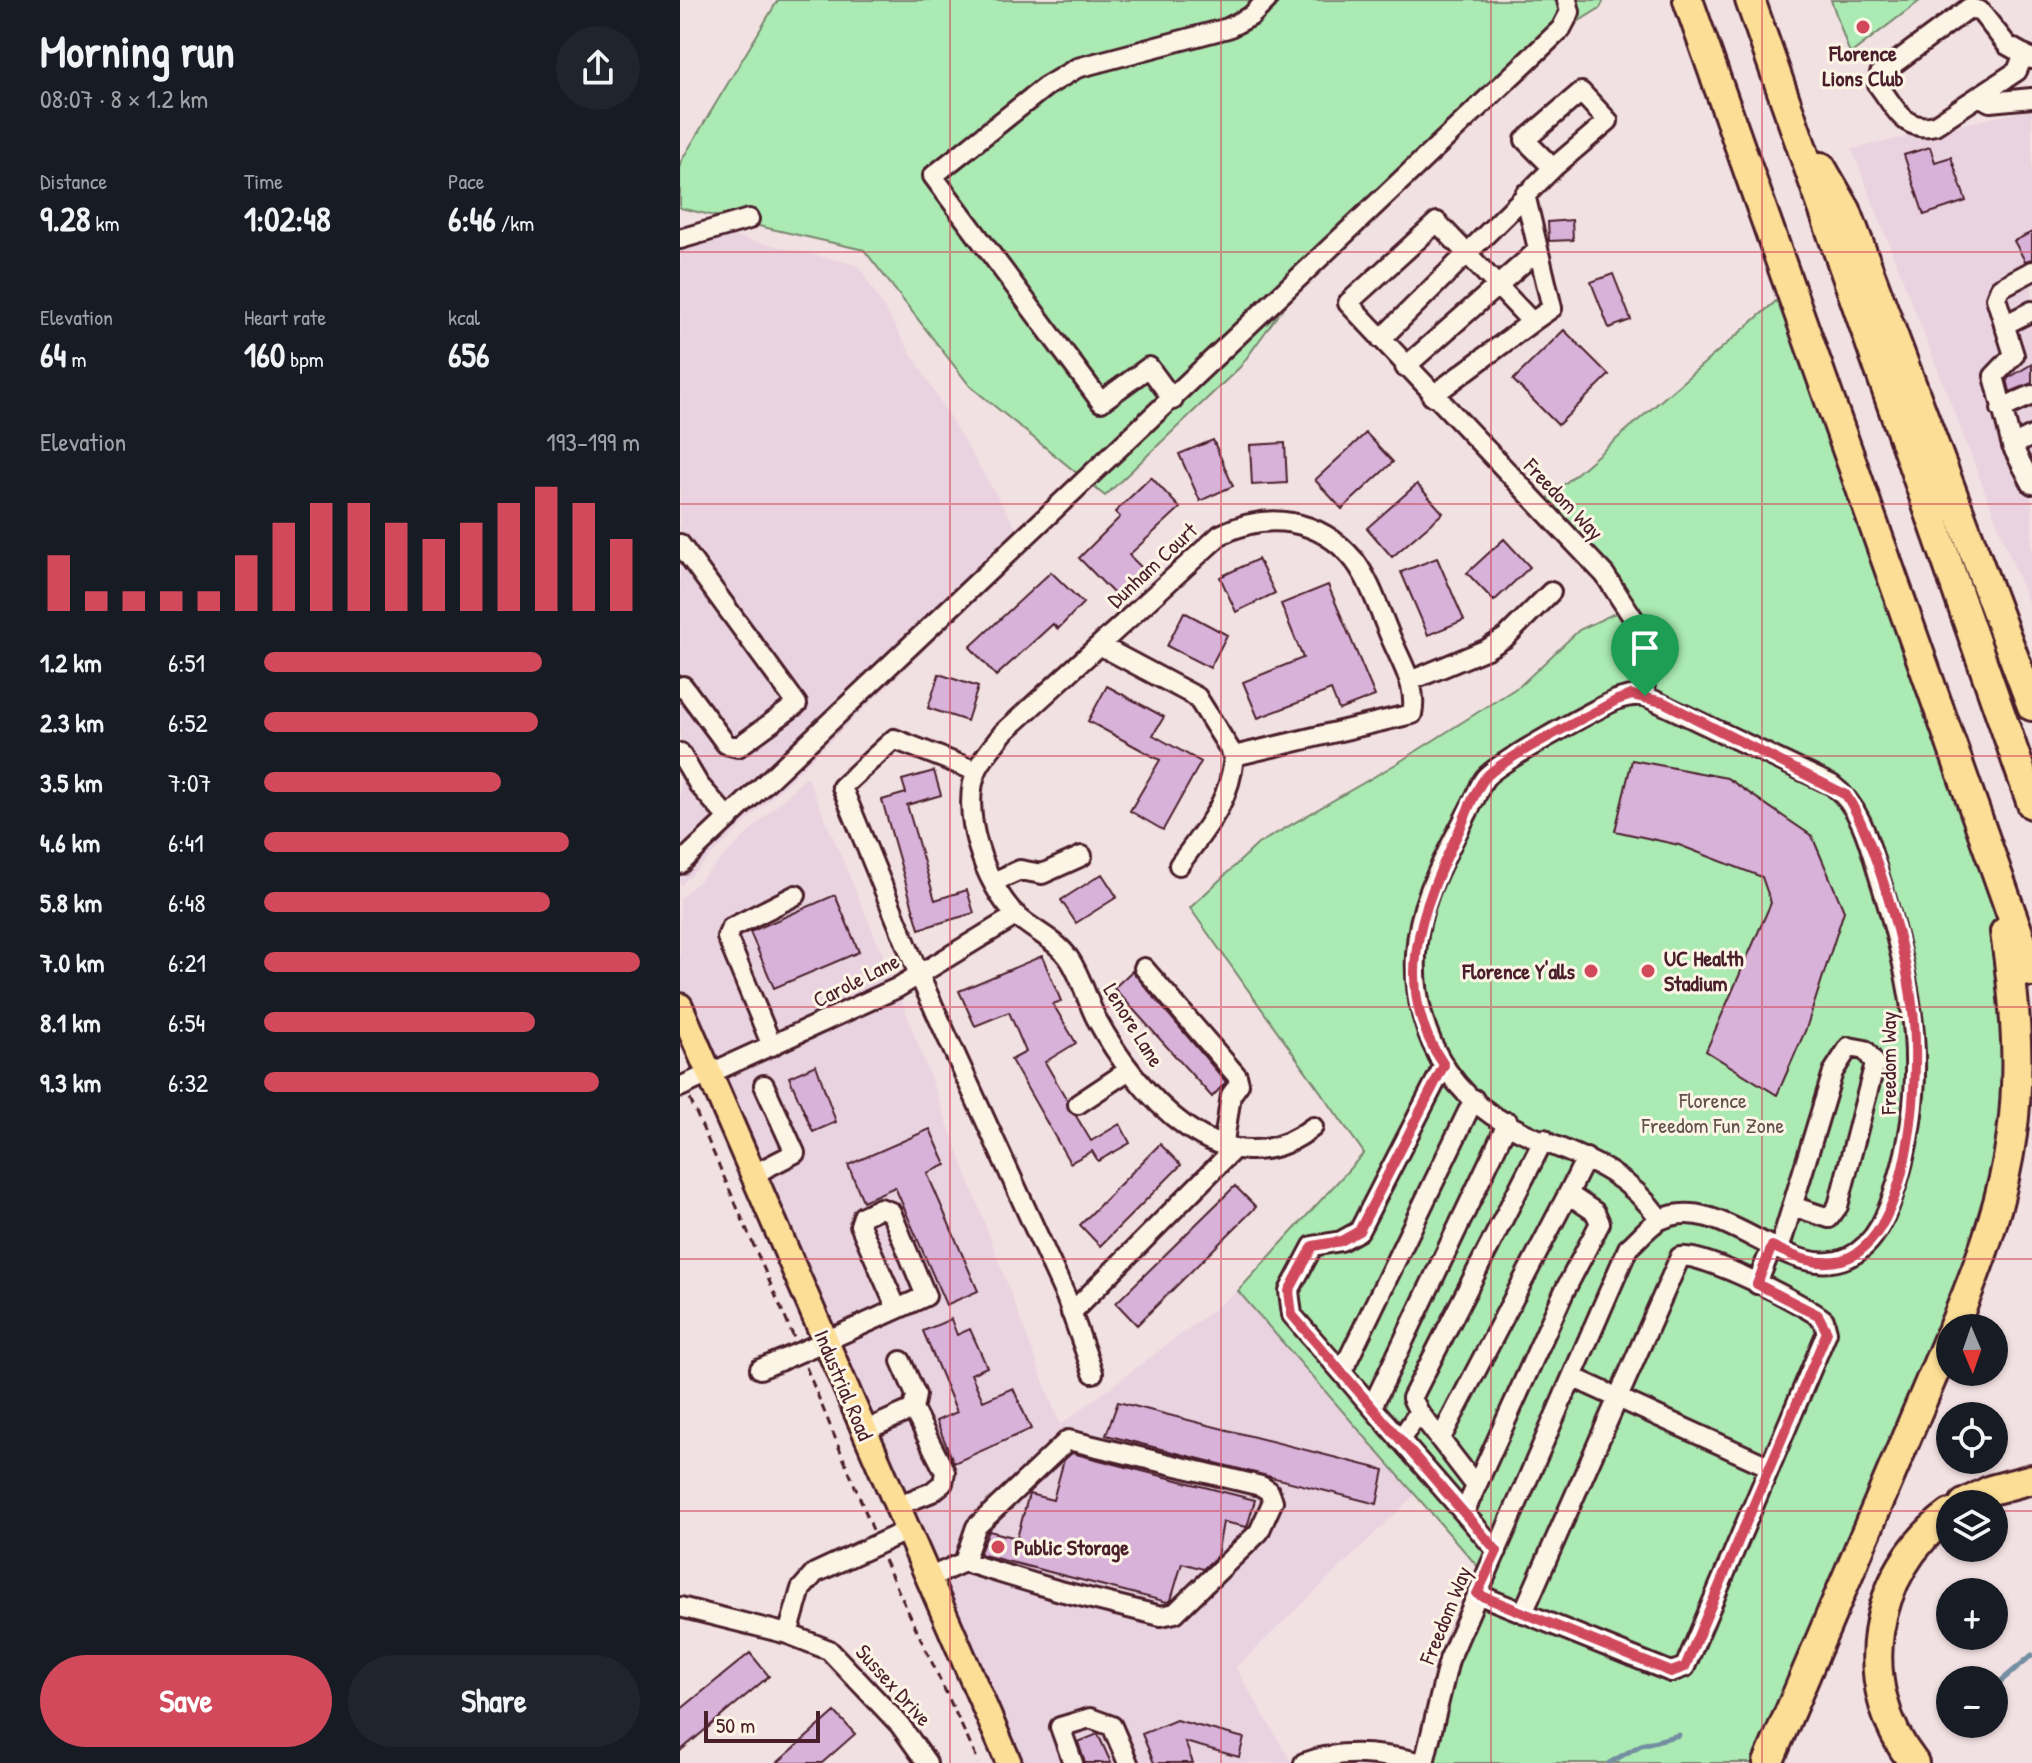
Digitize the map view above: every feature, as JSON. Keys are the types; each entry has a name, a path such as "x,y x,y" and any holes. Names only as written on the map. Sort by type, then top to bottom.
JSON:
{"highway":[{"path":"1688,0 2032,972"},
{"path":"1750,0 2032,804"},
{"path":"1790,115 1846,210 2032,706"},
{"path":"1959,1314 1993,1229 2013,1145 2017,1105 2016,1009 1996,868"},
{"path":"1768,1763 1936,1368"},
{"path":"1991,1490 2032,1479"},
{"path":"1914,1763 1887,1722 1879,1697 1876,1648 1891,1588 1906,1560 1936,1526"}],"main road":[{"name":"Industrial Road","path":"680,1006 1009,1763"}],"street":[{"path":"1173,400 1149,367 1101,402 933,176 1045,87 1077,68 1228,28 1251,16 1267,0"},
{"path":"680,864 1561,29 1570,12 1567,0"},
{"path":"1969,8 1980,11 2007,45 2028,56 2017,71 1935,125 1915,128 1878,85 1877,78 1969,8"},
{"path":"1979,96 1990,102 2032,98"},
{"path":"1381,339 1553,168"},
{"path":"1432,396 1552,308 1525,194"},
{"path":"680,239 749,219"},
{"name":"Freedom Way","path":"1424,1763 1449,1660 1628,1248 1660,1219 1705,1217 1727,1223 1809,1262 1840,1261 1852,1256 1874,1237 1887,1209 1904,1160 1916,1085 1915,1030 1906,963 1862,820 1846,795 1832,785 1645,696 1643,633 1629,607 1605,575 1432,396 1348,303 1437,222 1466,253"},
{"path":"1405,367 1538,250"},
{"path":"1466,253 1532,322"},
{"path":"1994,376 2014,355 1996,298 2000,288 2032,271"},
{"path":"2004,325 2032,311"},
{"path":"1994,376 2032,357"},
{"path":"1994,376 2012,446 2031,480"},
{"path":"2001,409 2032,395"},
{"path":"2012,446 2032,436"},
{"name":"Dunham Court","path":"1017,915 993,882 976,845 971,800 976,771 1003,733 1220,535 1257,520 1277,519 1317,532 1354,560 1410,681"},
{"path":"680,544 797,704 738,747 726,744 683,686 680,688"},
{"path":"1234,756 1406,718 1412,714 1414,704 1410,681 1487,649 1506,637 1551,592"},
{"path":"1101,646 1197,697 1234,756 1232,785 1219,810 1179,865"},
{"path":"1645,696 1617,700 1485,778 1429,892 1417,931 1414,970 1419,1010 1444,1065 1474,1099 1508,1122 1610,1170 1641,1194 1660,1219"},
{"path":"976,771 894,739 842,787 919,975 1071,1313 1093,1373"},
{"path":"680,753 699,785 729,819"},
{"path":"993,882 1020,870 1042,874 1082,856"},
{"path":"772,1046 727,937 731,928 796,895"},
{"name":"Carole Lane","path":"680,1087 919,975 1017,915"},
{"name":"Lenore Lane","path":"1017,915 1067,955 1096,1017 1129,1070 1172,1116 1202,1139 1228,1148"},
{"path":"1071,1313 1228,1148 1231,1095 1239,1084 1237,1076 1144,968"},
{"path":"1757,1284 1776,1248 1792,1206 1833,1072 1849,1047 1865,1050 1875,1063 1838,1206 1829,1218 1792,1206"},
{"path":"1444,1065 1359,1231 1341,1241 1313,1246 1289,1291 1292,1315 1497,1551"},
{"path":"1078,1104 1129,1070"},
{"path":"754,1174 795,1153 764,1085"},
{"path":"1342,1372 1474,1099"},
{"path":"1372,1407 1508,1122"},
{"path":"1228,1148 1261,1150 1281,1145 1313,1127"},
{"path":"1476,1486 1419,1412 1412,1398 1544,1139"},
{"path":"1432,1477 1586,1158"},
{"path":"1464,1513 1564,1292 1600,1223 1595,1212 1568,1194"},
{"path":"760,1369 825,1341 897,1309 926,1296 891,1212 880,1208 863,1216 860,1225 897,1309"},
{"path":"1477,1594 1523,1613 1671,1672 1680,1672 1685,1667 1770,1467 1827,1326 1818,1315 1700,1257 1680,1257 1523,1613"},
{"path":"897,1506 932,1492 943,1483 945,1472 913,1409 916,1395 901,1361"},
{"path":"1572,1377 1770,1467"},
{"path":"864,1431 913,1409"},
{"path":"1400,1440 1419,1412"},
{"path":"928,1578 964,1562 1060,1591 1161,1616 1175,1613 1259,1532 1273,1501 1269,1491 1261,1486 1068,1440 976,1527 964,1562"},
{"path":"788,1634 801,1589 815,1573 908,1530"},
{"name":"Sussex Drive","path":"680,1607 817,1643 843,1662 900,1725 927,1763"},
{"path":"1073,1763 1060,1727 1090,1718 1112,1726 1128,1763"},
{"path":"1304,1763 1324,1756 1358,1753 1424,1763"}],"path":[{"path":"693,1107 791,1331"},
{"path":"811,1380 869,1519"},
{"path":"887,1566 979,1763"}],"shaded area":[{"path":"2032,109 2032,613 1852,149"},
{"path":"685,225 858,265 1029,549 680,886 680,231"},
{"path":"807,776 897,988 1060,1425 1238,1291 1417,1493 1236,1668 1292,1763 1009,1763 680,1007 680,899"}],"green space":[{"path":"778,0 1604,0 1600,8 1547,41 1282,309 1240,367 1105,496 970,386 864,250 680,208 680,163"},
{"name":"Florence Lions Club","path":"1831,0 1921,0 1850,54"},
{"name":"UC Health Stadium","path":"1790,289 1996,868 2013,1145 1946,1314 1936,1314 1936,1339 1768,1763 1424,1763 1486,1576 1238,1291 1364,1153 1190,908 1258,844 1396,764 1521,685 1579,630 1628,607 1539,506"}],"building":[{"path":"1930,147 1935,162 1951,157 1966,201 1924,215 1904,155"},
{"path":"1572,220 1573,240 1549,241 1548,222"},
{"path":"2032,232 2032,259 2025,261 2014,241"},
{"path":"1613,274 1631,320 1609,328 1591,282"},
{"path":"1564,330 1609,375 1558,425 1513,380"},
{"path":"2032,364 2032,383 2010,392 2007,379"},
{"path":"1366,433 1393,462 1342,509 1315,480"},
{"path":"1213,440 1233,486 1200,501 1179,454"},
{"path":"1285,443 1287,483 1252,485 1250,445"},
{"path":"1151,477 1180,508 1129,555 1143,569 1116,596 1079,558 1120,517 1115,512"},
{"path":"1417,484 1443,513 1392,557 1367,528"},
{"path":"1504,539 1530,567 1494,601 1467,573"},
{"path":"1437,558 1464,620 1428,635 1401,572"},
{"path":"1258,559 1275,593 1236,612 1220,577"},
{"path":"1051,572 1083,603 1058,629 1053,624 996,676 970,647"},
{"path":"1328,585 1375,696 1339,710 1331,690 1258,718 1243,682 1303,658 1281,604"},
{"path":"1184,612 1227,635 1210,668 1167,646"},
{"path":"939,674 978,687 967,721 928,708"},
{"path":"1107,686 1164,717 1153,735 1201,762 1163,830 1130,811 1160,760 1088,721"},
{"path":"1632,760 1727,778 1812,836 1844,911 1806,1029 1777,1095 1706,1051 1771,903 1762,877 1679,845 1615,831"},
{"path":"934,771 941,795 907,805 935,900 967,890 974,913 919,929 882,800 906,793 902,780"},
{"path":"1102,874 1117,897 1076,923 1061,900"},
{"path":"835,895 859,952 774,988 750,932"},
{"path":"1042,956 1061,1001 1053,1004 1076,1043 1045,1062 1067,1100 1068,1110 1076,1116 1091,1141 1120,1124 1130,1143 1098,1161 1092,1151 1070,1163 1011,1060 1026,1052 1009,1012 975,1026 959,991"},
{"path":"1132,971 1226,1082 1212,1097 1114,988"},
{"path":"816,1065 836,1122 813,1132 789,1077"},
{"path":"930,1129 946,1165 927,1173 978,1291 946,1305 895,1187 863,1201 848,1165"},
{"path":"1160,1144 1181,1165 1100,1246 1080,1225"},
{"path":"1235,1186 1256,1207 1137,1325 1116,1303"},
{"path":"951,1319 957,1335 970,1329 987,1367 971,1374 983,1401 1013,1388 1031,1429 954,1463 936,1421 957,1412 923,1331"},
{"path":"1118,1402 1384,1470 1377,1504 1106,1435"},
{"path":"1072,1453 1255,1500 1247,1527 1223,1522 1217,1556 1203,1569 1182,1563 1171,1600 1167,1602 979,1554 989,1531 1017,1538 1029,1494 1053,1500 1064,1460"},
{"path":"750,1653 769,1676 680,1751 680,1710"},
{"path":"835,1712 855,1734 822,1763 777,1763"},
{"path":"1176,1720 1244,1738 1239,1757 1185,1742 1193,1763 1154,1763 1142,1734"},
{"path":"1098,1734 1111,1763 1085,1763 1078,1742"}],"waterway":[{"path":"2008,1675 2032,1655"},
{"path":"1609,1763 1641,1745 1679,1735"}],"place":[{"name":"Florence Lions Club","path":"1863,27"},
{"name":"Florence Y'alls","path":"1591,971"},
{"name":"UC Health Stadium","path":"1648,971"},
{"name":"Public Storage","path":"998,1547"}],"route":[{"path":"1632,695 1645,696 1832,785 1846,795 1862,820 1906,963 1916,1042 1914,1116 1893,1196 1874,1237 1852,1256 1823,1263 1809,1262 1772,1246 1757,1284 1818,1315 1824,1320 1827,1332 1685,1667 1680,1672 1671,1672 1477,1594 1497,1551 1292,1315 1289,1291 1313,1246 1341,1241 1359,1231 1444,1065 1419,1010 1414,970 1417,931 1429,892 1485,778 1617,700 1632,695"}],"park label":[{"name":"Florence Freedom Fun Zone","path":"1713,1112"}]}
